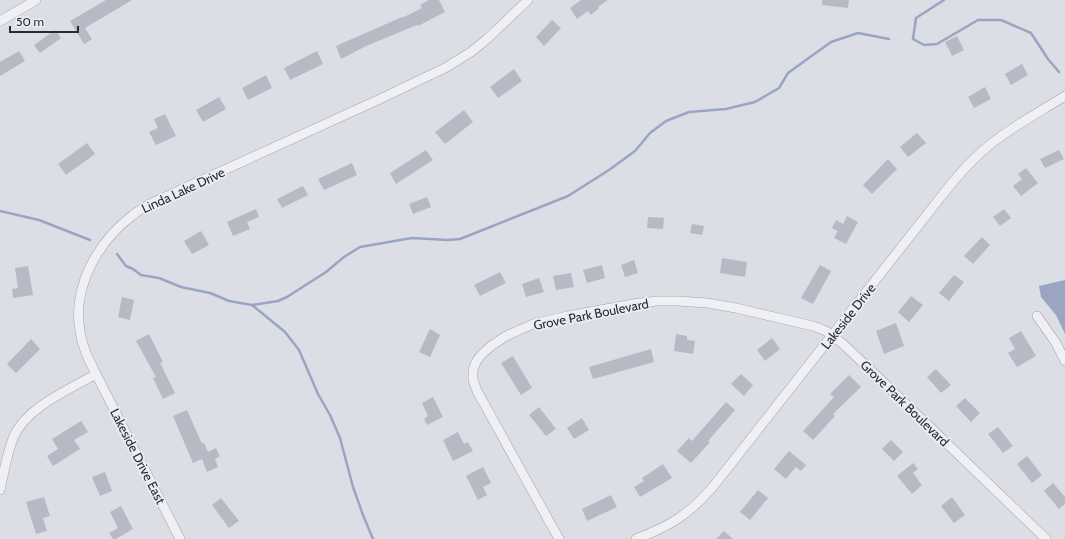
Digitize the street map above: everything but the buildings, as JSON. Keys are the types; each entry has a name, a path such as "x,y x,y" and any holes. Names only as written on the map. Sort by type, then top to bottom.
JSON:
{"street":[{"path":"0,22 36,0"},
{"name":"Linda Lake Drive","path":"96,374 86,355 80,331 78,310 81,292 94,259 107,240 132,215 156,201 445,68 471,52 528,0"},
{"name":"Lakeside Drive","path":"636,539 673,523 686,514 704,497 940,198 969,164 985,148 1003,135 1065,96"},
{"name":"Grove Park Boulevard","path":"559,539 476,391 473,380 473,370 476,362 481,355 506,336 533,324 617,306 657,301 707,303 736,308 813,326 826,331 880,378 1046,539"},
{"path":"1037,316 1056,343 1065,361"},
{"path":"0,490 10,448 15,435 22,424 32,413 44,404 96,374"},
{"name":"Lakeside Drive East","path":"96,374 180,539"}],"water":[{"path":"1065,280 1065,334 1056,315 1041,297 1039,286"}],"waterway":[{"path":"913,39 916,18 944,0"},
{"path":"913,39 924,45 937,44 978,20 1001,20 1031,33 1048,59 1059,72"},
{"path":"117,254 126,266 141,275 159,278 181,287 210,293 229,301 252,305 278,301 287,297 326,272 344,257 360,247 412,238 448,240 460,239 568,196 609,170 635,151 650,133 666,121 689,112 726,109 755,102 779,88 788,73 831,42 858,33 889,39"},
{"path":"0,211 39,220 90,240"},
{"path":"252,305 285,332 299,350 318,394 330,415 340,438 353,487 373,539"}]}
